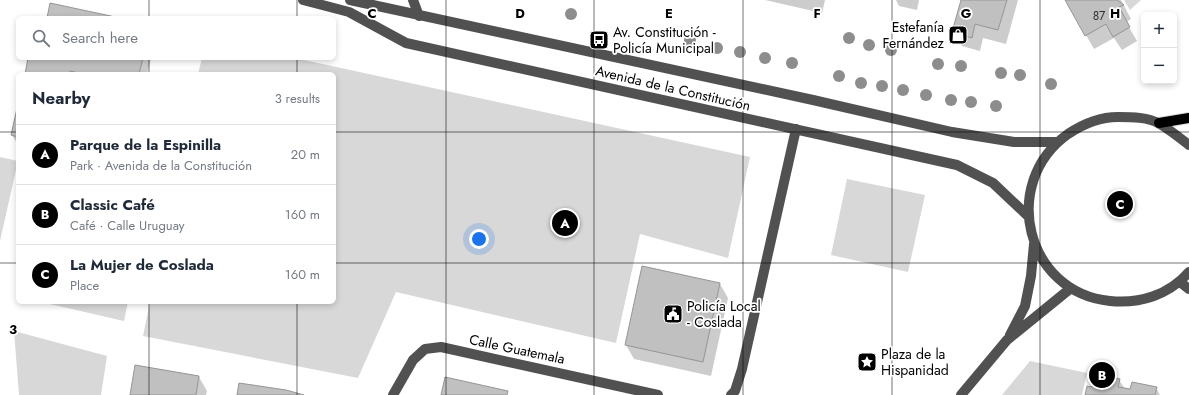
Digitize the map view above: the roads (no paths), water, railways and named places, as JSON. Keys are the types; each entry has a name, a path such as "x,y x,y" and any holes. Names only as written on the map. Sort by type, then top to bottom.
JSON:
{"main road":[{"path":"1159,123 1189,118"}],"street":[{"name":"Avenida de la Constitución","path":"303,0 349,12 406,43 957,165 993,183 1028,216"},
{"name":"Avenida de la Constitución","path":"350,0 813,100 952,132 1014,142 1056,142"},
{"path":"413,0 419,16"},
{"path":"1007,340 1025,306 1031,276 1034,244 1028,216 1030,189 1040,164 1056,142 1080,125 1108,117 1138,117 1159,123 1189,145"},
{"path":"731,395 735,391 742,369 796,129"},
{"path":"1034,244 1049,269 1071,288 1098,300 1127,302 1155,296 1180,282 1189,272"},
{"path":"1180,282 1189,289"},
{"path":"961,395 1007,340 1071,288"},
{"name":"Calle Guatemala","path":"393,395 413,360 425,349 441,347 658,395"}],"place":[{"name":"Estefanía Fernández","path":"958,35"},
{"name":"Av. Constitución - Policía Municipal","path":"599,40"},
{"name":"La Mujer de Coslada","path":"1120,204"},
{"name":"Parque de la Espinilla","path":"565,223"},
{"name":"Policía Local - Coslada","path":"673,314"},
{"name":"Plaza de la Hispanidad","path":"867,362"},
{"name":"Classic Café","path":"1102,375"}]}
